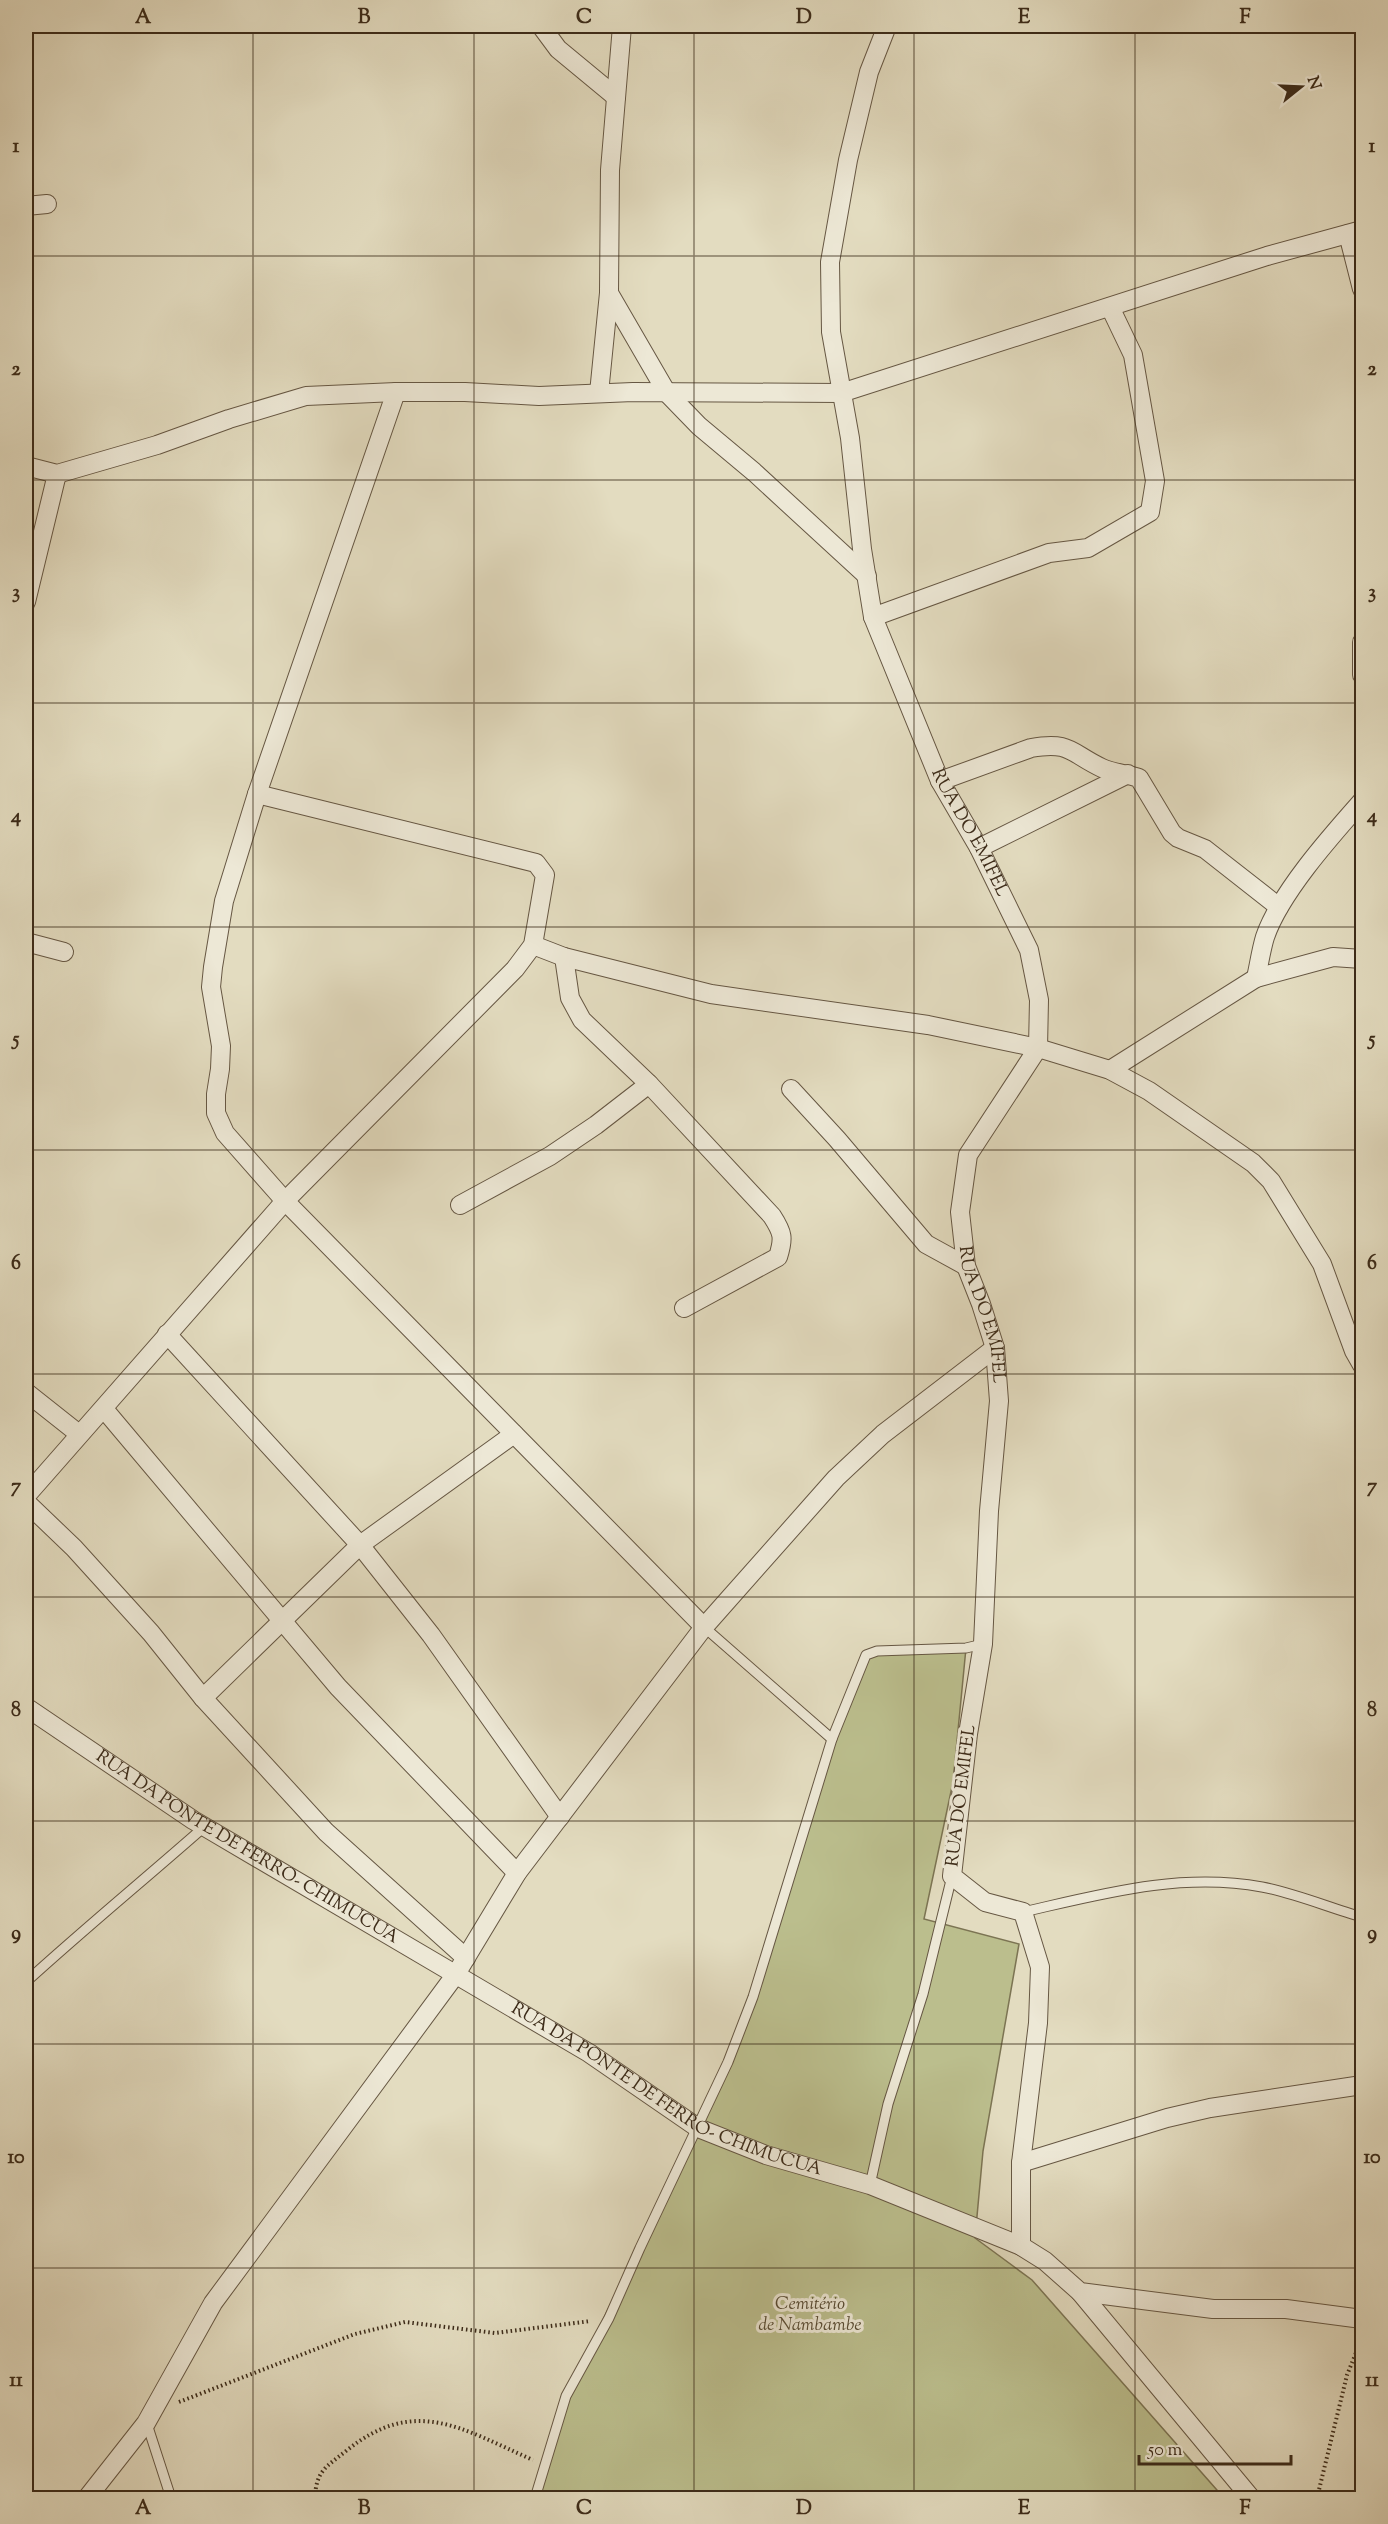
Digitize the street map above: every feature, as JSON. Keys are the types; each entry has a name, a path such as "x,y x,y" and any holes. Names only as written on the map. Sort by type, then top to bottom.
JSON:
{"street":[{"path":"541,26 558,49 616,97"},
{"path":"599,393 609,293 610,171 622,26"},
{"name":"RUA DO EMIFEL","path":"887,26 869,72 848,160 830,262 831,332 850,438 873,617 940,780 979,848 1029,950 1039,1000 1038,1048 968,1155 960,1212 966,1266 995,1348 999,1401 989,1511 983,1644 968,1734 952,1876 985,1902 1023,1911"},
{"path":"26,206 47,204"},
{"path":"26,466 57,474 157,445 229,419 306,396 396,392 465,392 539,396 599,393 842,393 1267,256 1355,232 1362,289"},
{"path":"609,293 667,393 699,426 754,472 867,576"},
{"path":"873,617 1049,553 1088,548 1150,512 1155,481 1133,355 1110,307"},
{"path":"396,392 257,794 224,901 212,987 221,1046 216,1113 225,1133 285,1201 704,1627"},
{"path":"26,602 57,474"},
{"path":"1362,642 1362,675"},
{"path":"940,780 1031,748 1047,745 1072,749 1103,768 1139,778 1172,833 1178,838 1205,849 1279,907"},
{"path":"979,848 1128,774"},
{"path":"26,1496 78,1434 104,1409 285,1201 515,969 534,945 545,875 536,863 257,794"},
{"path":"1256,978 1265,937 1279,907 1330,838 1362,801"},
{"path":"26,942 64,952"},
{"path":"534,945 564,957 711,994 928,1025 1038,1048 1110,1070 1159,1098 1253,1163 1271,1181 1323,1264 1354,1351 1362,1365"},
{"path":"564,957 570,998 582,1020 649,1084 772,1216 780,1228 783,1241 778,1257 684,1308"},
{"path":"1110,1070 1256,978 1333,957 1362,959"},
{"path":"460,1205 550,1156 596,1125 649,1084"},
{"path":"791,1089 837,1139 926,1244 966,1266"},
{"path":"167,1334 360,1545 431,1635 560,1817"},
{"path":"87,2499 150,2418 213,2303 461,1966 517,1873 704,1627 836,1478 883,1434 995,1348"},
{"path":"26,1392 78,1434"},
{"path":"104,1409 338,1687 517,1873"},
{"path":"204,1698 360,1545 514,1434"},
{"path":"26,1502 74,1548 151,1633 204,1698 326,1832 461,1966"},
{"name":"RUA DA PONTE DE FERRO- CHIMUCUA","path":"26,1707 204,1827 461,1966 698,2128 766,2155 870,2186 1021,2246 1045,2261 1080,2292 1251,2499"},
{"path":"1021,2246 1021,2163 1038,2024 1040,1967 1023,1911"},
{"path":"1021,2163 1167,2118 1210,2108 1362,2085"},
{"path":"1080,2292 1213,2309 1286,2309 1362,2319"}],"lane":[{"path":"704,1627 832,1739"},
{"path":"536,2499 544,2465 566,2396 609,2318 728,2062 753,1996 832,1739 866,1655 877,1651 966,1648 983,1644"},
{"path":"26,1982 93,1921 127,1895 204,1827"},
{"path":"870,2186 888,2104 923,1994 952,1876"},
{"path":"1023,1911 1142,1885 1221,1882 1264,1887 1362,1917"},
{"path":"150,2418 171,2499"}],"path":[{"path":"150,2418 355,2334 383,2326 405,2322 495,2333 609,2318"},
{"path":"1317,2499 1347,2375 1362,2338"},
{"path":"315,2499 320,2472 362,2438 406,2420 424,2419 466,2430 544,2465"}],"green space":[{"name":"Cemitério de Nambambe","path":"966,1648 953,1782 924,1919 1019,1944 983,2151 975,2238 1032,2280 1224,2498 535,2498 566,2396 728,2062 832,1739 866,1655"}]}
